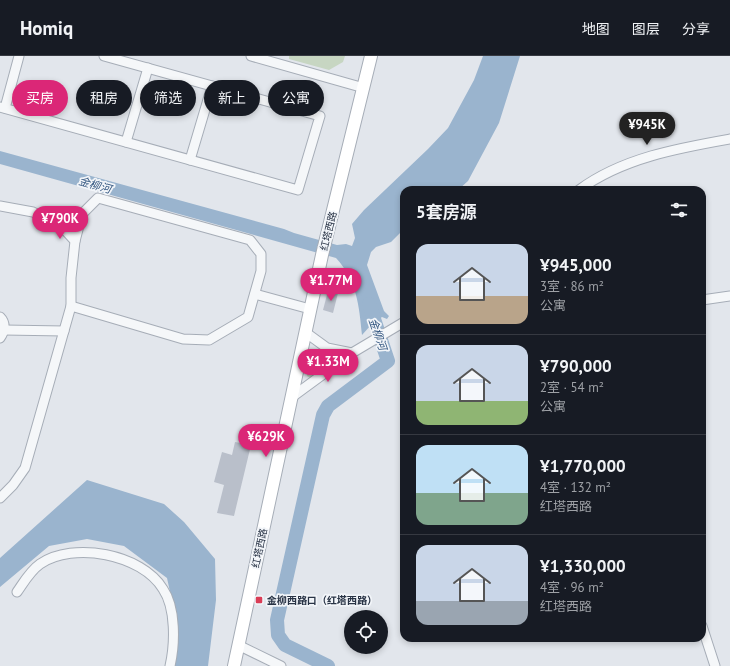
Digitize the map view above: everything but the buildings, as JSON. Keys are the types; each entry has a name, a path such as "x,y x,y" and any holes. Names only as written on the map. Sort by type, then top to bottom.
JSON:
{"street":[{"path":"19,56 2,107 298,190 320,116 260,99"},
{"path":"104,56 204,84"},
{"path":"251,56 364,88"},
{"name":"红塔西路","path":"234,666 322,255 371,56"},
{"path":"126,142 148,68"},
{"path":"190,160 204,113"},
{"path":"584,186 591,181 634,161 674,149 730,139"},
{"path":"0,498 13,485 25,468 72,306 71,278 75,241 82,214 98,198 250,240 262,254 261,271 248,317 209,340 183,338 72,306"},
{"path":"0,206 33,212 63,228 75,241"},
{"path":"255,294 310,309"},
{"path":"706,299 730,296"},
{"path":"0,317 4,324 2,334 64,331"},
{"path":"292,397 352,353 400,324"},
{"path":"305,332 327,348 352,353"},
{"path":"17,592 31,572 41,564 67,554 87,553 115,556 140,566 160,583 165,590 172,614 172,657 170,666"},
{"path":"706,638 715,666"},
{"path":"238,645 282,666"}],"green space":[{"path":"289,56 345,56 343,62 329,70 289,59"},
{"path":"319,351 336,356 336,359 312,379 307,376 312,356"}],"water":[{"path":"483,56 520,56 499,123 468,181 462,186 400,186 400,233 391,242 376,247 371,252 367,265 384,311 389,316 387,319 382,317 371,325 362,335 360,314 353,285 336,258 0,164 0,151 337,245 346,244 352,246 355,238 352,224 364,210 448,128 474,80"},
{"path":"87,480 164,504 184,522 215,559 216,600 208,666 173,666 175,615 167,578 124,546 87,539 49,546 0,587 0,558"}],"waterway":[{"name":"金柳河","path":"328,666 285,645 278,635 277,620 323,415 328,406 388,361 369,304"}],"place":[{"name":"金柳西路口（红塔西路）","path":"259,600"}]}
